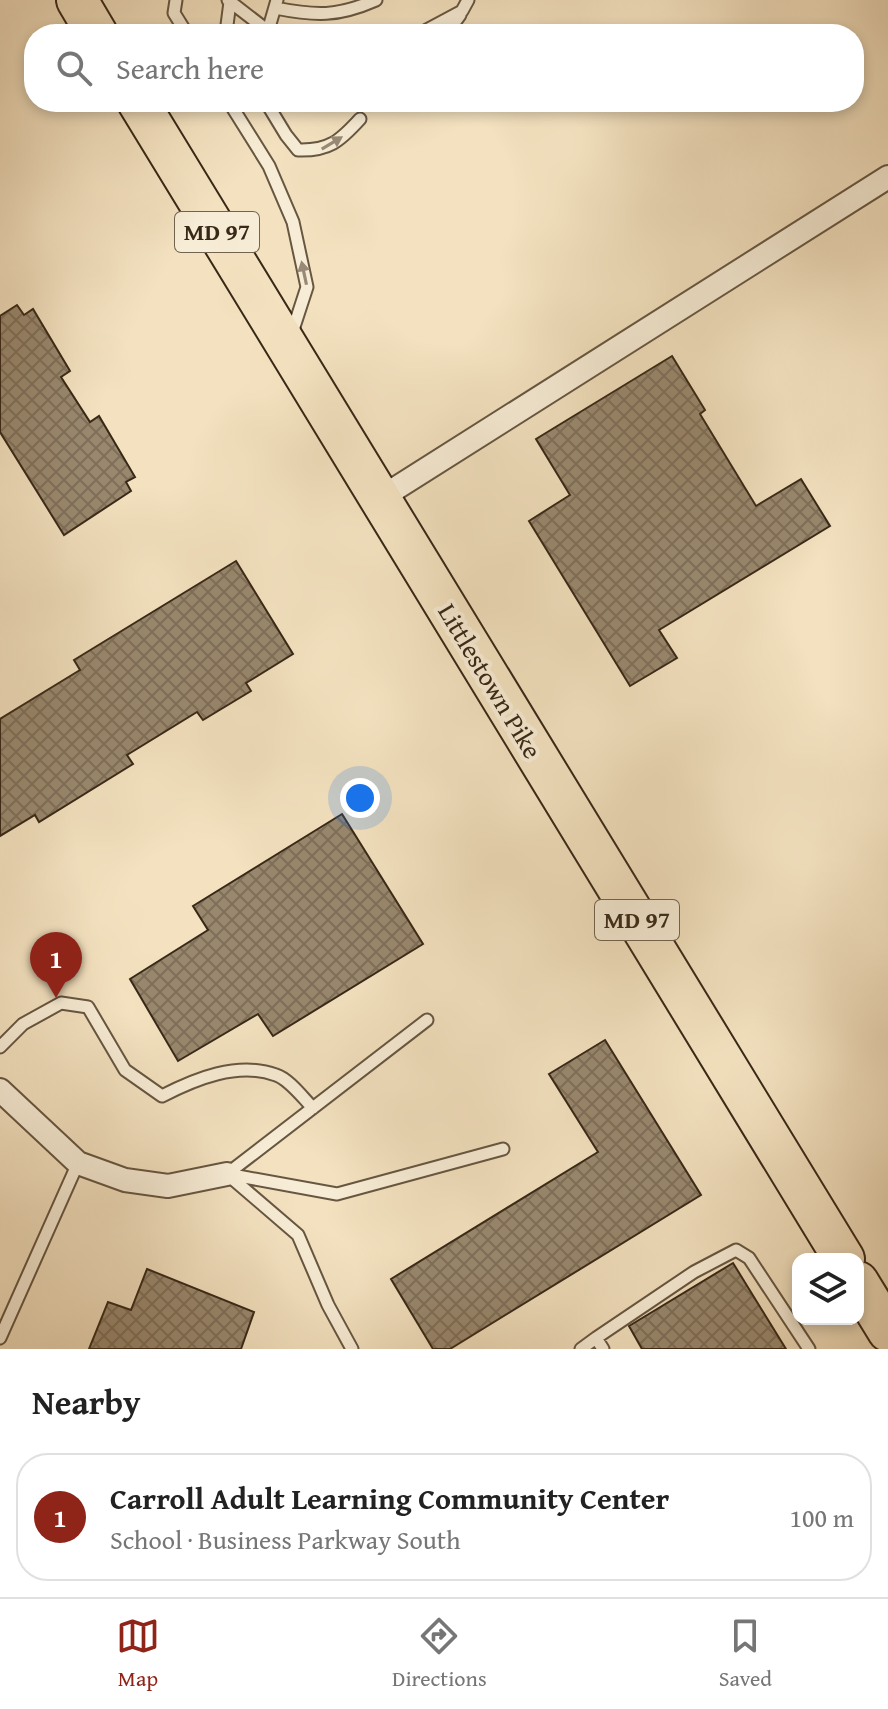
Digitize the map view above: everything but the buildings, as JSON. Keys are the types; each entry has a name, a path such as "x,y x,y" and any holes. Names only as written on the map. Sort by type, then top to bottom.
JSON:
{"highway":[{"path":"77,0 91,24"},
{"name":"Littlestown Pike","path":"144,112 840,1253"},
{"path":"864,1292 888,1331"}],"street":[{"path":"379,499 888,177"},
{"path":"0,1090 78,1163 125,1180 168,1186 227,1174"}],"lane":[{"path":"176,0 174,13 181,24"},
{"path":"272,24 276,4 312,15 351,11 376,0"},
{"path":"229,1 259,24"},
{"path":"227,24 229,1"},
{"path":"435,24 465,6"},
{"path":"453,24 465,6"},
{"path":"235,112 269,166 293,222 307,287 287,347"},
{"path":"272,112 298,150 322,150 346,134 360,119"},
{"path":"0,1047 23,1024 61,1003 88,1007 125,1070 162,1096 193,1080 240,1070 278,1075 313,1108"},
{"path":"227,1174 427,1020"},
{"path":"227,1174 337,1194 503,1149"},
{"path":"0,1338 78,1163"},
{"path":"227,1174 298,1235 328,1305 352,1349"},
{"path":"581,1349 599,1344 694,1272 736,1250 749,1258 809,1349"}],"place":[{"name":"Carroll Adult Learning Community Center","path":"56,998"}]}
